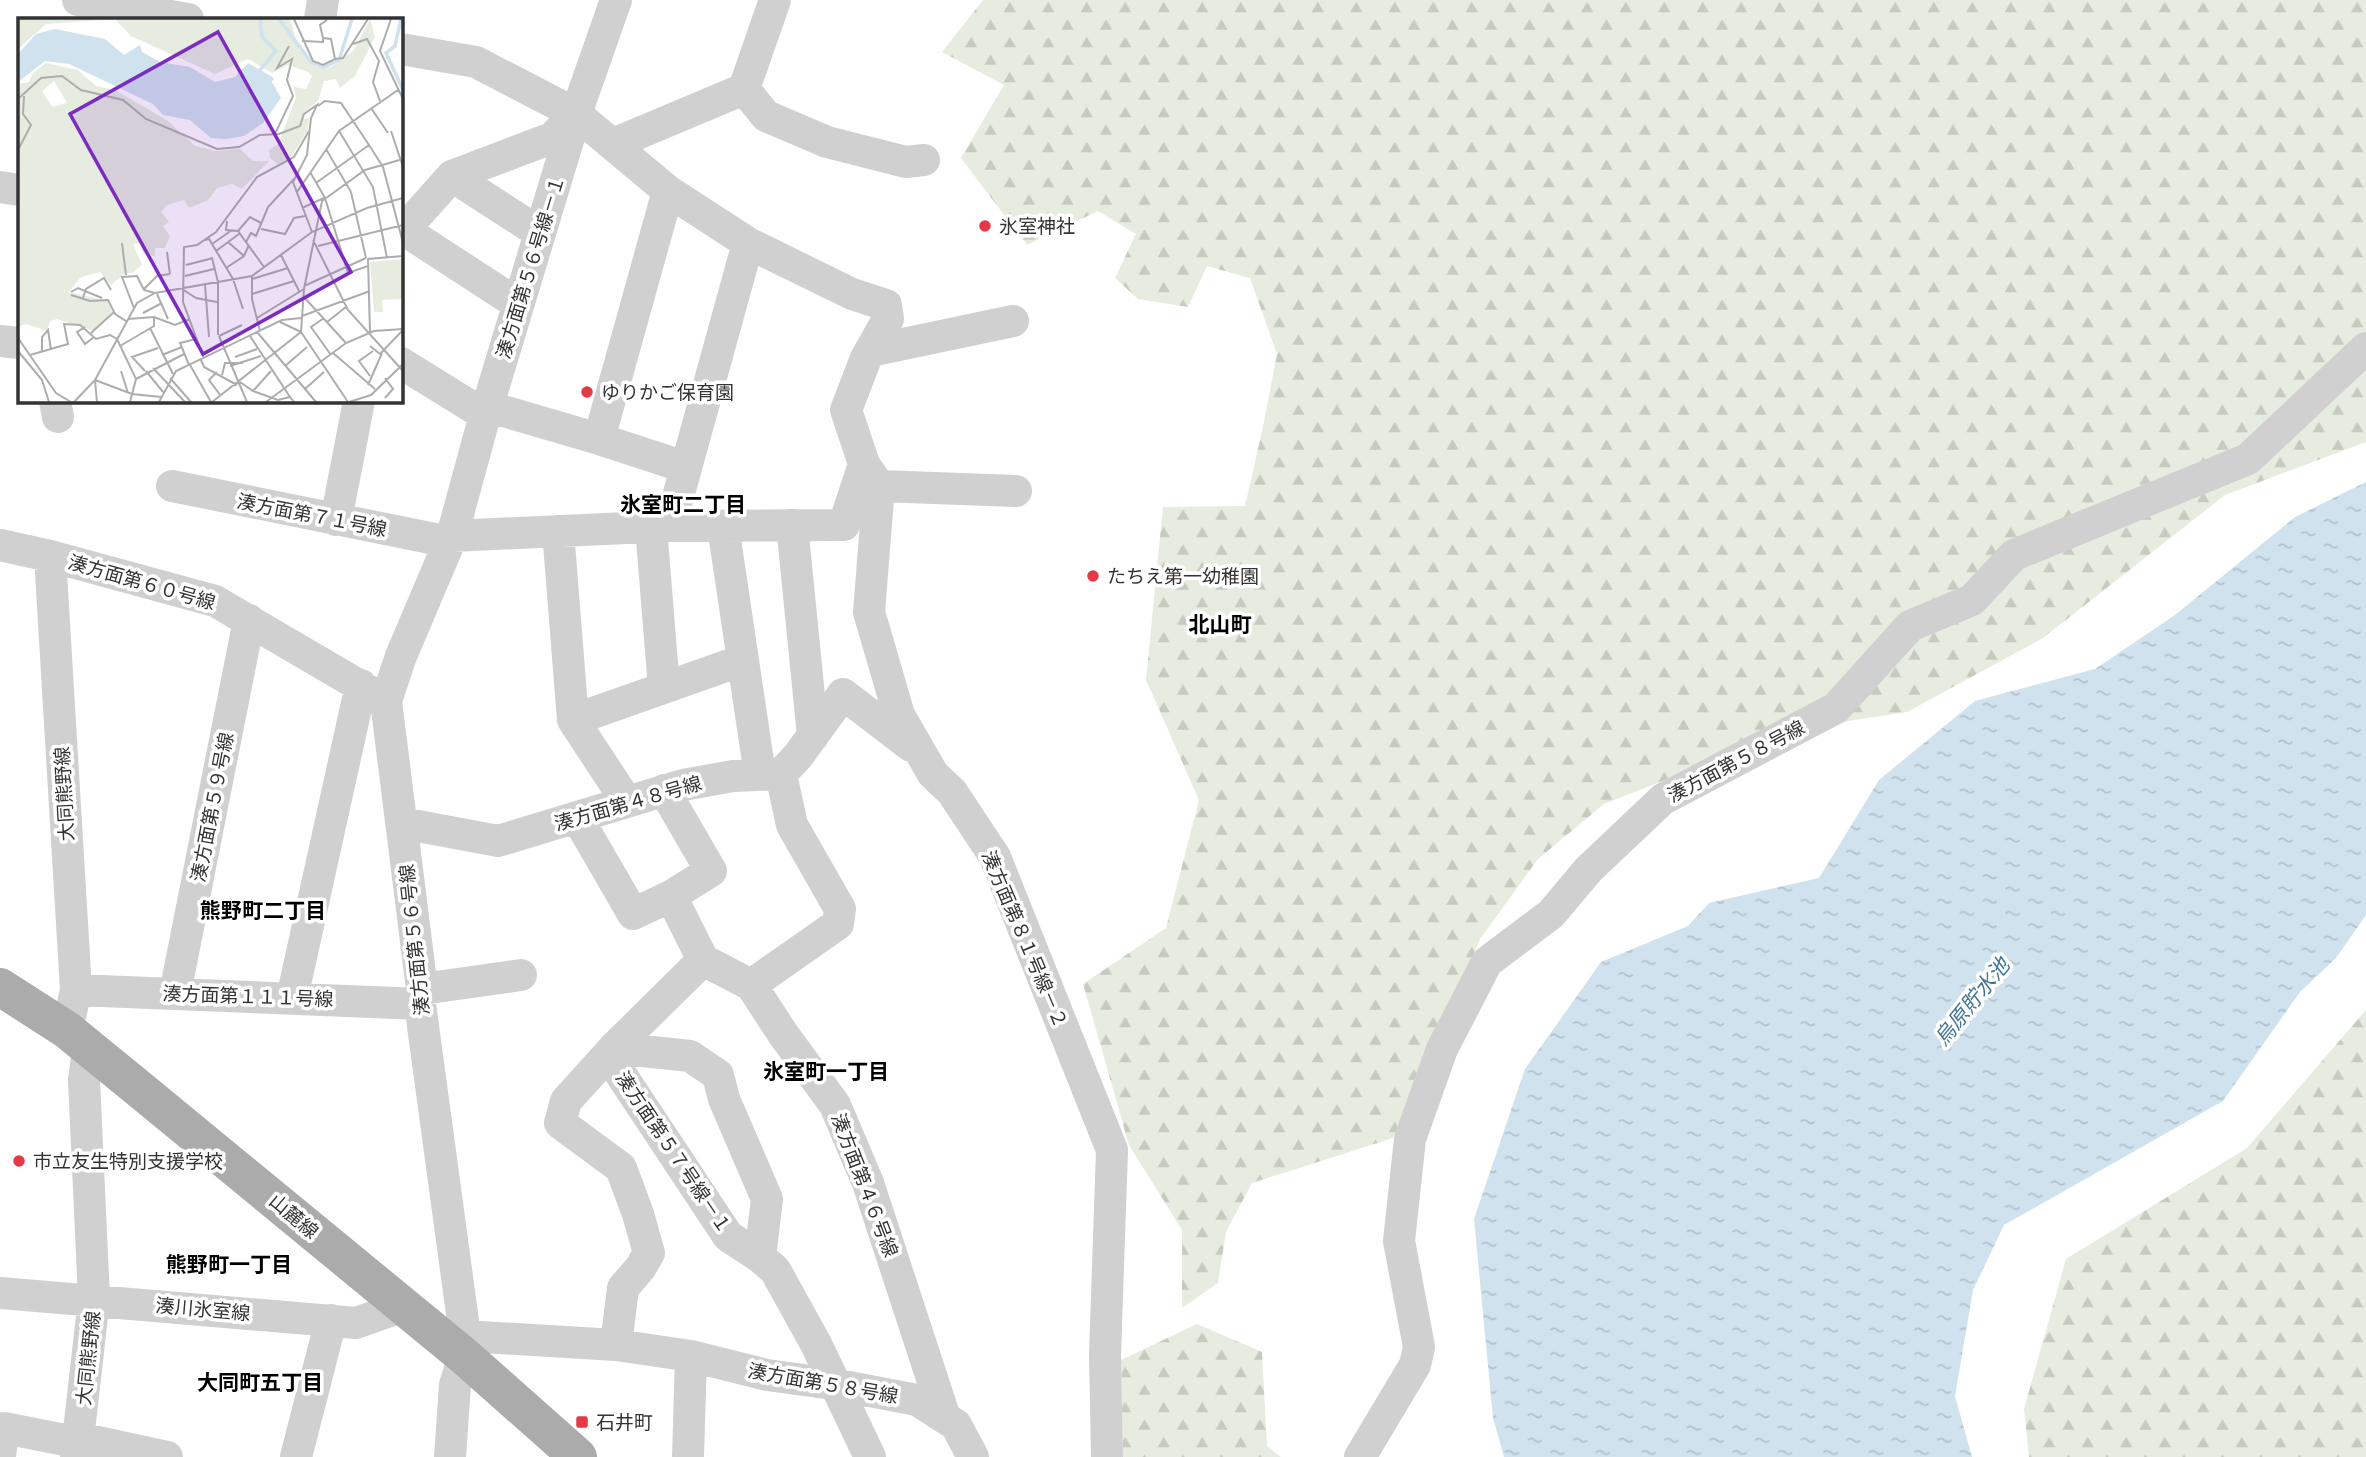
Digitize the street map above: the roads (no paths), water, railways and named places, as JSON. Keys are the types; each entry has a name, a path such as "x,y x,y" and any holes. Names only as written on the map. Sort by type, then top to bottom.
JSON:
{"main road":[{"name":"山麓線","path":"6,997 77,1040 404,1307 464,1346 578,1457"}],"street":[{"path":"78,0 183,18"},
{"path":"320,18 323,0"},
{"name":"湊方面第５６号線－１","path":"452,536 485,415 576,114 616,0"},
{"path":"613,144 744,89 775,0"},
{"path":"402,48 476,62 576,114 668,191 748,243 685,467 661,527 664,688"},
{"path":"744,89 766,116 827,142 906,162 924,160"},
{"path":"519,304 402,230 452,176 552,138 576,114"},
{"path":"452,176 540,233"},
{"path":"0,187 18,190"},
{"path":"599,439 668,191"},
{"name":"湊方面第８１号線－２","path":"748,243 852,294 886,305 888,319 870,351 846,410 872,475 869,612 899,715 933,774 952,792 995,857 1112,1150 1105,1355 1107,1457"},
{"path":"870,351 1013,321"},
{"path":"0,341 18,344"},
{"name":"湊方面第５８号線","path":"1360,1457 1415,1365 1419,1346 1399,1241 1410,1139 1443,1049 1488,962 1550,914 1589,869 1663,799 1836,708 1910,626 1972,600 2014,555 2248,459 2366,348"},
{"path":"402,364 485,415 500,410 685,467"},
{"path":"336,520 359,402"},
{"path":"872,475 1016,491"},
{"name":"湊方面第７１号線","path":"172,486 440,540 452,536 661,527 844,525 872,475"},
{"path":"792,525 813,736"},
{"path":"723,526 743,660 771,775 792,825 840,909 838,924 751,985"},
{"path":"558,531 573,720 627,803"},
{"name":"湊方面第５６号線","path":"452,536 401,656 374,693 402,823 464,1346"},
{"name":"湊方面第６０号線","path":"0,545 215,600 374,693"},
{"name":"大同熊野線","path":"50,556 77,1040 84,1080 94,1300 78,1447"},
{"name":"湊方面第５９号線","path":"175,993 249,620"},
{"path":"573,720 743,660"},
{"path":"292,998 374,693"},
{"path":"771,775 813,736 843,694 923,755"},
{"name":"湊方面第４８号線","path":"402,823 498,841 683,785 733,776 771,775"},
{"path":"578,817 633,914 671,896 711,871 664,790"},
{"path":"616,1345 623,1288 649,1253 621,1168 560,1123 566,1101 611,1051 703,960 671,896"},
{"name":"湊方面第４６号線","path":"703,960 751,985 835,1105 868,1183 945,1418"},
{"name":"湊方面第１１１号線","path":"75,990 292,998 421,996 521,975"},
{"path":"611,1051 690,1056 718,1075 724,1099 767,1199 760,1256"},
{"name":"湊方面第５７号線－１","path":"611,1051 727,1236 760,1256 775,1270 816,1345 870,1457"},
{"name":"湊川氷室線","path":"0,1293 355,1323 404,1307"},
{"path":"296,1457 331,1320"},
{"path":"450,1457 455,1385 464,1346 616,1345 691,1356 688,1457"},
{"name":"湊方面第５８号線","path":"691,1356 767,1375 834,1384 917,1400 956,1425 973,1457"},
{"path":"0,1455 4,1428 65,1440 78,1447 167,1457"}],"water":[{"name":"烏原貯水池","path":"2366,482 2366,915 2336,958 2300,992 2223,1101 2004,1225 1973,1290 1955,1396 1972,1457 1504,1457 1493,1418 1474,1219 1525,1069 1601,962 1688,926 1709,903 1819,878 1879,780 1975,701 2095,669 2175,615 2295,517"}],"place":[{"name":"氷室神社","path":"985,226"},
{"name":"ゆりかご保育園","path":"587,392"},
{"name":"たちえ第一幼稚園","path":"1093,576"},
{"name":"市立友生特別支援学校","path":"19,1161"},
{"name":"石井町","path":"582,1422"}],"district":[{"name":"氷室町二丁目","path":"683,505"},
{"name":"北山町","path":"1220,625"},
{"name":"熊野町二丁目","path":"263,911"},
{"name":"氷室町一丁目","path":"826,1072"},
{"name":"熊野町一丁目","path":"229,1265"},
{"name":"大同町五丁目","path":"260,1383"}]}
